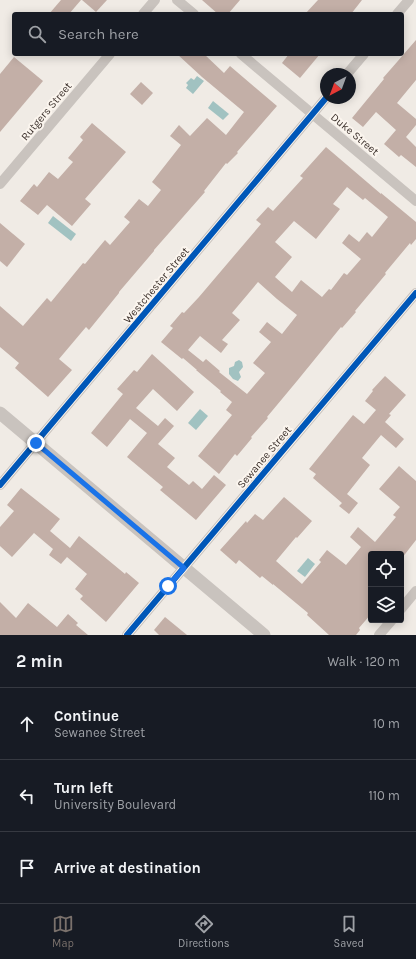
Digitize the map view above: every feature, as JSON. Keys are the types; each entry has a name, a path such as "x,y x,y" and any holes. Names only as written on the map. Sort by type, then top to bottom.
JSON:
{"street":[{"path":"145,12 155,0"},
{"path":"177,0 192,12"},
{"path":"399,12 409,0"},
{"name":"Rutgers Street","path":"0,184 108,56"},
{"name":"Duke Street","path":"243,56 416,201"},
{"path":"352,68 362,56"},
{"name":"Westchester Street","path":"0,485 321,104"},
{"name":"Sewanee Street","path":"128,635 416,293"},
{"path":"0,413 264,635"},
{"path":"404,605 416,591"},
{"path":"379,635 389,623"}],"water":[{"path":"197,76 204,81 193,94 186,88 188,85 186,83 191,78 194,80"},
{"path":"213,101 229,114 223,120 208,108"},
{"path":"53,216 76,234 71,241 48,223"},
{"path":"239,360 242,362 243,367 239,372 241,377 238,381 233,379 229,374 229,368 234,366 235,362"},
{"path":"200,409 208,416 196,430 188,423"},
{"path":"308,558 315,564 305,577 297,571"}],"building":[{"path":"61,0 81,0 71,12 51,12"},
{"path":"82,0 107,0 96,12"},
{"path":"202,0 240,0 230,12 216,12"},
{"path":"318,0 362,0 353,12 307,12"},
{"path":"416,40 416,80 397,103 416,119 416,125 406,137 416,147 416,167 401,155 399,157 384,144 396,130 376,112 363,127 352,118 384,79 383,78 402,56 404,56 404,54"},
{"path":"179,56 206,56 224,73 230,66 277,106 237,152 238,153 227,164 226,163 204,191 205,192 154,250 89,330 86,327 59,359 72,370 48,397 15,368 19,363 0,347 0,306 23,326 47,298 51,302 83,263 85,264 105,240 110,245 130,222 124,217 139,199 148,206 161,190 152,182 181,145 170,136 179,125 190,136 207,118 226,135 244,112"},
{"path":"287,56 318,56 300,78 282,63"},
{"path":"14,57 43,81 0,132 0,74"},
{"path":"141,82 153,93 142,105 130,94"},
{"path":"92,123 126,152 85,199 91,204 72,226 47,205 38,215 20,201 34,184 37,187 49,172 58,179 73,162 68,158 83,140 80,137"},
{"path":"326,147 416,222 416,239 411,245 410,243 385,273 386,274 355,311 356,312 342,328 341,327 237,456 235,454 219,474 198,456 232,415 226,410 232,402 183,358 182,359 161,342 173,328 170,326 182,312 184,313 199,297 261,224 256,220 268,207 273,211 303,178 300,176","holes":["347,187 363,200 365,198 388,217 372,237 367,232 359,242 349,234 342,243 361,259 347,275 344,273 331,290 329,289 322,297 301,280 292,292 275,277 292,257 275,242 294,221 316,239 340,209 333,204","258,282 297,315 282,334 267,322 259,332 271,342 253,363 265,373 247,394 219,372 220,371 206,359 203,362 188,350 200,336 221,353 228,344 222,340 240,320 232,313"]},
{"path":"0,223 25,244 7,267 0,261"},
{"path":"152,354 194,392 177,411 153,389 136,408 158,426 165,418 174,426 158,444 175,458 167,467 189,485 193,481 202,489 214,475 226,485 196,520 160,490 163,487 127,457 147,433 130,419 107,447 91,433 123,394 117,389 134,370 137,372"},
{"path":"385,376 406,395 389,414 391,415 385,422 404,439 396,448 381,435 362,458 370,465 347,494 358,503 349,514 339,506 342,503 313,478 316,474 309,469 353,415 364,424 376,410 365,401 373,391 372,390"},
{"path":"399,466 416,481 416,540 404,555 404,551 368,551 368,618 359,628 360,630 356,635 329,635 307,615 308,613 273,584 262,576 260,578 239,560 236,564 220,550 246,521 247,523 255,514 263,520 284,497 312,521 276,561 302,584 321,562 319,560 327,550 346,565 361,547 350,537 358,527 375,542 396,517 393,515 400,507 379,489"},
{"path":"21,488 60,519 50,531 70,548 79,536 125,574 126,572 139,583 106,622 80,599 83,596 75,589 87,574 67,557 61,564 49,555 53,549 34,533 12,557 0,546 0,527 14,511 7,505"},
{"path":"0,602 16,618 28,603 57,627 68,614 78,623 76,625 88,635 0,635"},
{"path":"165,617 187,635 159,635 154,630"}],"cycle path":[{"path":"0,485 321,104"},
{"path":"127,635 416,293"}],"route":[{"path":"36,443 184,568 168,586"}]}
